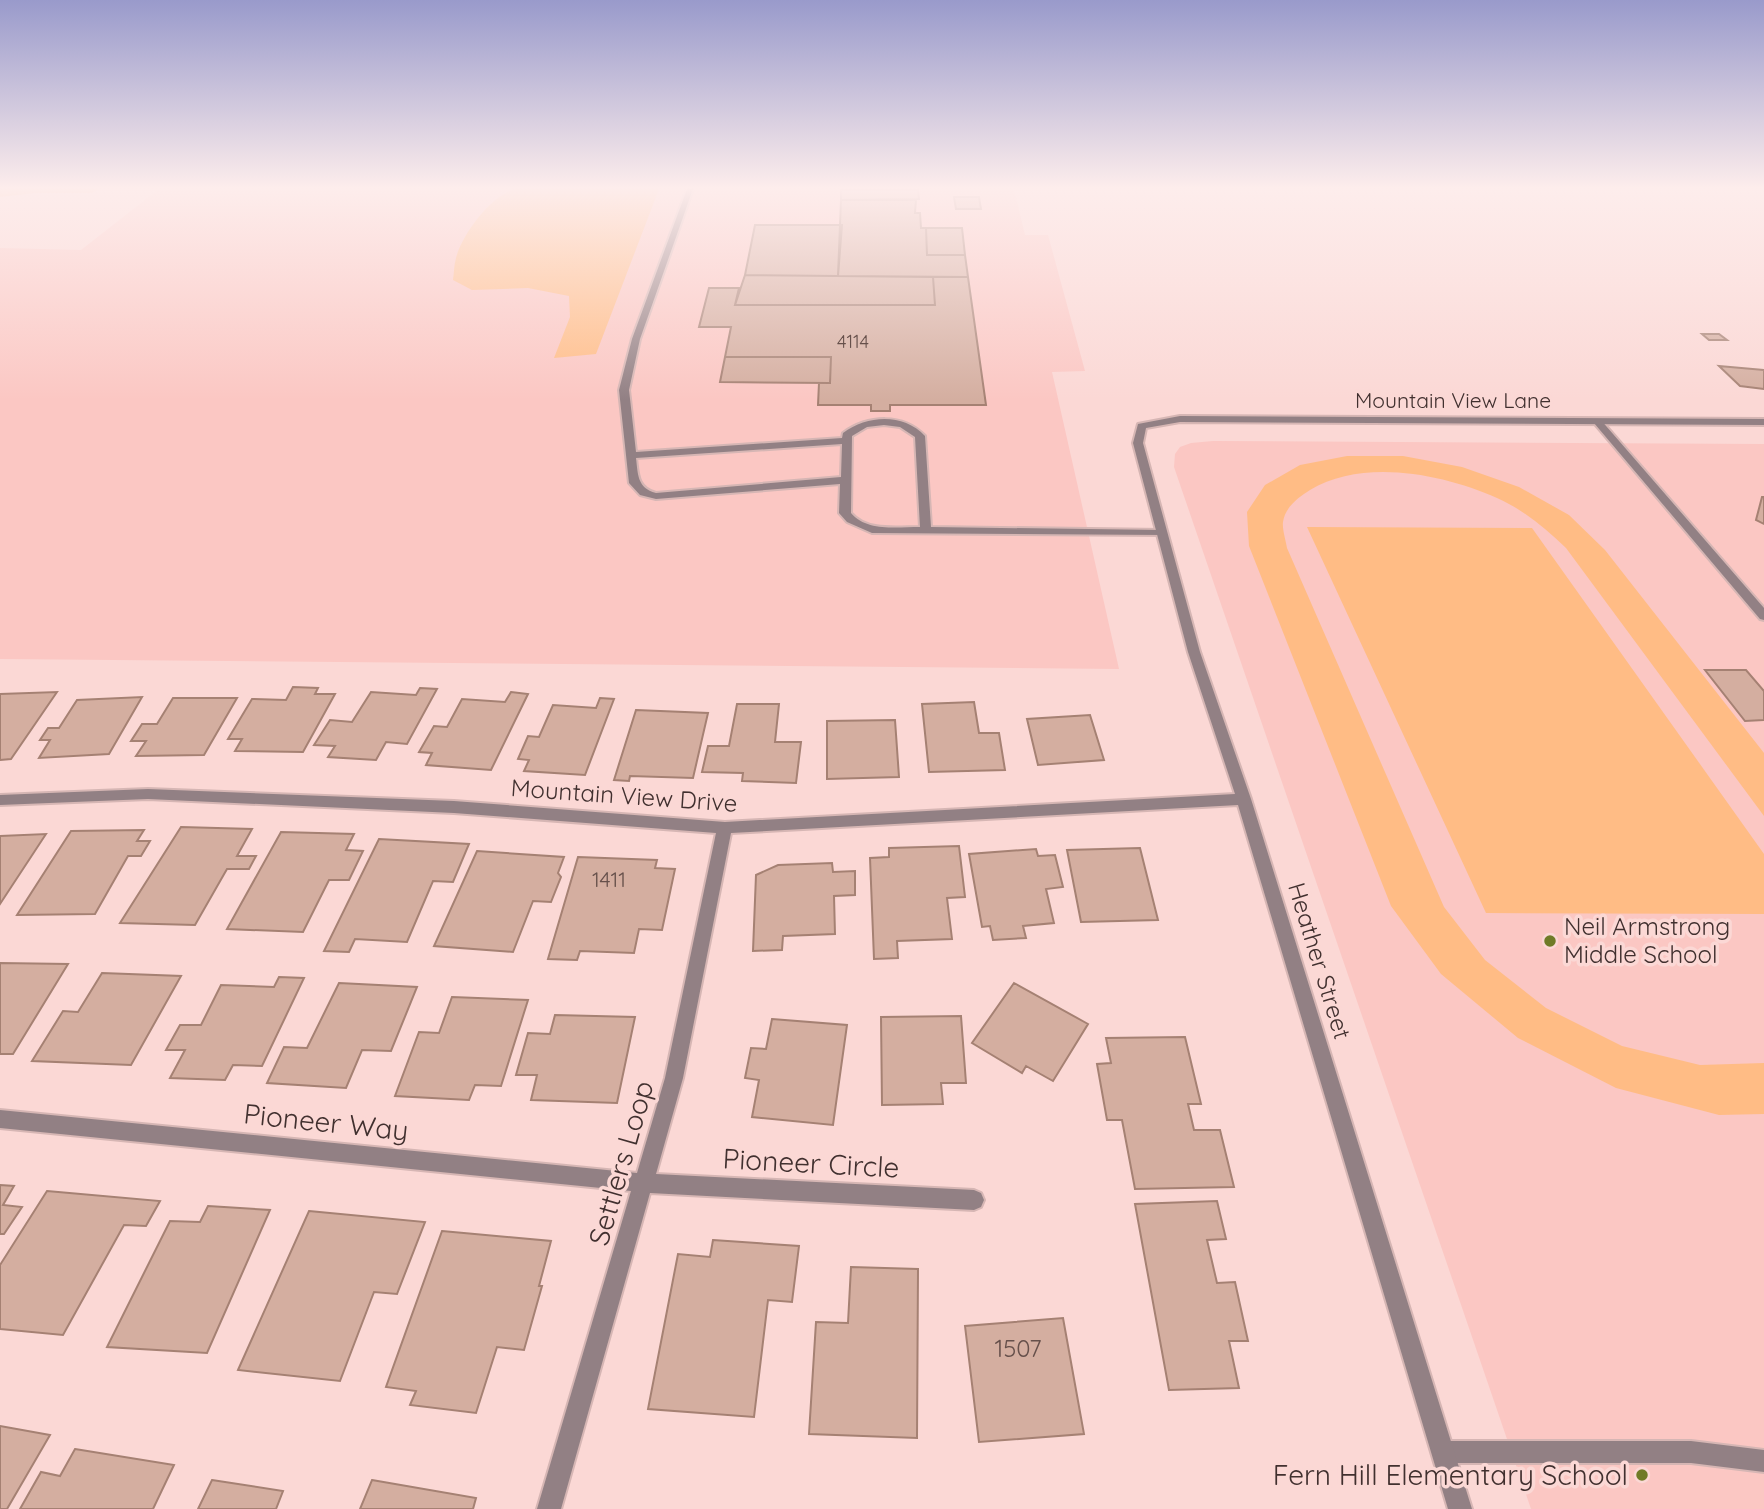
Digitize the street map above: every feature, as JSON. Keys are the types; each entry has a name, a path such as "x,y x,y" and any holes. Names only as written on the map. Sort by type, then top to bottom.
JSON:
{"street":[{"path":"665,259 636,339 624,390 634,484 644,493 656,496 845,480"},
{"name":"Mountain View Lane","path":"1142,426 1180,419 1761,423"},
{"path":"1597,421 1764,616"},
{"path":"926,531 920,436 907,426 873,422 853,429 847,435 844,505 851,520 872,530 926,531 1162,533"},
{"name":"Heather Street","path":"1142,426 1138,443 1194,652 1244,799 1460,1509"},
{"path":"631,455 847,441"},
{"name":"Mountain View Drive","path":"0,800 148,794 454,807 725,828 1244,799"},
{"name":"Settlers Loop","path":"549,1509 674,1078 725,828"},
{"name":"Pioneer Way","path":"0,1119 645,1183"},
{"name":"Pioneer Circle","path":"645,1183 974,1200"},
{"path":"1443,1452 1691,1452 1764,1461"}],"shaded area":[{"path":"0,259 1055,259 1085,371 1052,372 1119,669 0,659"},
{"path":"632,259 596,354 554,358 570,317 569,296 528,288 472,290 453,280 455,261"},
{"name":"Neil Armstrong Middle School","path":"1213,441 1764,444 1764,1509 1531,1509 1174,467 1175,454 1180,447"},
{"path":"1347,456 1403,456 1462,467 1519,487 1569,515 1605,550 1764,753 1764,816 1566,548 1534,520 1507,503 1476,489 1428,476 1378,472 1331,480 1310,490 1293,503 1284,517 1287,548 1444,907 1485,960 1546,1008 1622,1046 1700,1065 1764,1063 1764,1114 1719,1115 1616,1088 1518,1038 1441,974 1391,906 1249,546 1247,512 1265,485 1300,465"},
{"path":"1307,527 1532,528 1764,854 1764,914 1486,913"}],"building":[{"path":"748,259 839,259 838,276 745,275"},
{"path":"839,259 966,259 968,277 838,276"},
{"path":"745,275 933,277 935,305 735,305"},
{"path":"933,277 968,277 986,405 890,405 890,411 871,411 871,405 818,405 819,383 830,383 831,357 725,357 731,327 699,327 709,288 739,288 735,305 935,305"},
{"path":"1702,334 1719,334 1727,340 1709,340"},
{"path":"725,357 831,357 830,383 720,382"},
{"path":"1719,366 1764,370 1764,389 1740,386"},
{"path":"1764,497 1764,524 1756,520"},
{"path":"1705,670 1746,670 1764,691 1764,720 1745,721"},
{"path":"293,687 318,688 315,694 335,694 303,752 235,751 242,739 228,739 252,699 286,700"},
{"path":"420,688 437,689 407,744 386,742 376,760 328,757 335,746 314,745 330,720 352,722 371,692 416,695"},
{"path":"57,692 11,759 0,760 0,694"},
{"path":"511,692 528,694 491,770 426,765 432,753 419,752 434,726 447,727 462,699 505,702"},
{"path":"142,697 109,754 39,758 50,740 40,740 48,728 59,728 77,700"},
{"path":"173,698 237,698 204,755 136,756 146,741 131,741 142,724 157,724"},
{"path":"600,698 614,699 585,775 524,771 529,760 518,759 528,736 539,737 553,705 596,708"},
{"path":"974,702 979,733 999,733 1005,770 929,772 922,704"},
{"path":"737,704 779,704 775,742 801,742 796,783 742,781 743,773 702,772 708,746 729,746"},
{"path":"636,710 708,713 693,778 630,776 629,781 614,780"},
{"path":"1090,715 1104,760 1038,765 1027,719"},
{"path":"895,720 899,777 827,779 827,721"},
{"path":"181,827 252,829 237,856 256,856 249,869 227,869 195,925 120,923"},
{"path":"144,830 137,841 150,841 141,856 128,856 95,914 17,915 71,831"},
{"path":"281,832 354,834 346,850 363,851 349,880 329,880 303,932 227,929"},
{"path":"46,834 0,904 0,836"},
{"path":"379,839 469,844 453,882 433,881 407,942 355,939 349,952 324,951"},
{"path":"959,846 965,897 947,898 952,939 897,941 898,958 874,959 870,858 889,857 889,848"},
{"path":"1140,848 1158,920 1081,922 1067,850"},
{"path":"1036,849 1038,856 1055,855 1063,887 1046,889 1054,923 1023,926 1026,938 993,940 990,926 982,927 969,854"},
{"path":"477,851 564,857 558,873 561,877 551,902 533,901 513,952 434,946"},
{"path":"578,857 657,860 655,868 675,869 662,930 639,929 634,953 580,951 577,960 548,959"},
{"path":"832,863 833,872 855,871 855,895 834,896 835,934 783,936 782,950 753,951 756,875 778,865"},
{"path":"0,963 68,964 13,1054 0,1054"},
{"path":"102,973 181,976 131,1065 32,1061 63,1011 78,1012"},
{"path":"279,977 304,978 262,1066 233,1065 225,1080 170,1078 185,1050 166,1050 180,1025 201,1025 221,985 274,987"},
{"path":"339,983 417,987 391,1051 362,1050 346,1088 267,1083 284,1047 307,1048"},
{"path":"1014,983 1088,1024 1053,1081 1026,1066 1022,1073 972,1043"},
{"path":"452,997 528,1000 501,1086 475,1085 469,1100 395,1096 419,1032 439,1033"},
{"path":"555,1015 635,1017 617,1103 531,1100 537,1075 516,1075 528,1033 550,1034"},
{"path":"961,1016 966,1083 941,1083 943,1104 882,1105 881,1017"},
{"path":"772,1019 847,1025 833,1125 752,1117 759,1080 745,1078 751,1048 766,1049"},
{"path":"1185,1037 1201,1104 1188,1104 1194,1130 1220,1130 1234,1187 1135,1189 1122,1120 1107,1120 1097,1064 1111,1063 1106,1038"},
{"path":"0,1185 14,1186 3,1205 22,1207 4,1234 0,1234"},
{"path":"47,1191 160,1201 146,1226 124,1225 63,1335 0,1329 0,1265"},
{"path":"1217,1201 1226,1239 1207,1240 1217,1283 1235,1282 1248,1341 1229,1341 1239,1388 1169,1390 1135,1204"},
{"path":"208,1206 270,1210 207,1353 107,1347 170,1221 200,1222"},
{"path":"309,1211 425,1222 397,1294 374,1292 340,1381 238,1370"},
{"path":"442,1231 551,1241 524,1350 497,1347 476,1413 410,1405 416,1391 386,1387"},
{"path":"713,1240 799,1246 792,1302 768,1300 754,1417 648,1409 678,1254 710,1257"},
{"path":"851,1267 918,1269 917,1438 809,1434 816,1322 848,1323"},
{"path":"1063,1318 1084,1434 979,1442 965,1326"},
{"path":"0,1426 50,1435 7,1509 0,1509"},
{"path":"75,1449 174,1465 153,1509 20,1509 41,1472 60,1476"},
{"path":"212,1480 283,1491 276,1509 198,1509"},
{"path":"372,1480 476,1498 473,1509 360,1509"}],"place":[{"name":"Neil Armstrong Middle School","path":"1550,941"},
{"name":"Fern Hill Elementary School","path":"1642,1475"}]}
